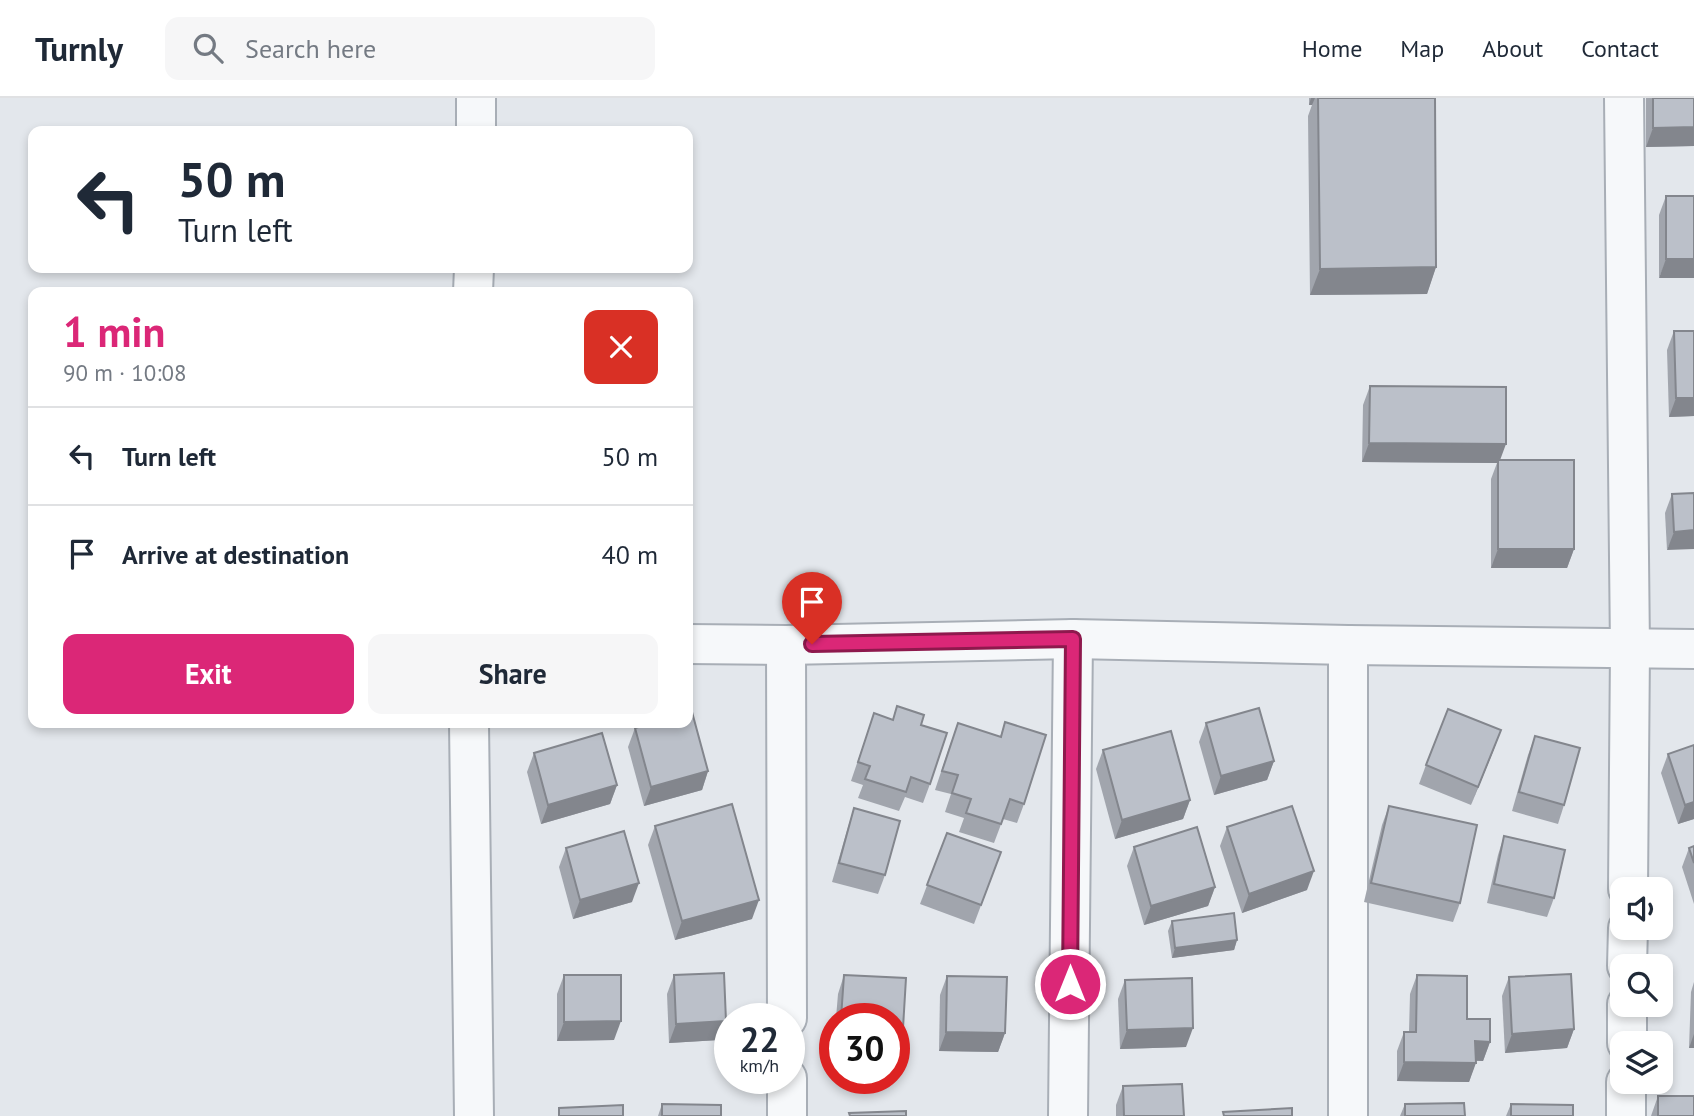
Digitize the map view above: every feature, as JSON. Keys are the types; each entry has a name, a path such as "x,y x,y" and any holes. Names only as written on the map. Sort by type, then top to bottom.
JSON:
{"street":[{"path":"476,98 476,126"},
{"path":"1624,98 1630,649 1628,877"},
{"path":"693,644 786,645 1073,639 1694,649"},
{"path":"1068,1116 1073,639"},
{"path":"786,645 787,1003"},
{"path":"1348,645 1348,1116"},
{"path":"469,728 474,1116"},
{"path":"787,1094 787,1116"},
{"path":"1626,1094 1626,1116"}],"building":[{"path":"1318,98 1435,98 1436,267 1320,269"},
{"path":"1653,98 1694,98 1694,127 1653,128"},
{"path":"1666,196 1694,196 1694,259 1666,259"},
{"path":"1674,331 1694,331 1694,398 1676,398"},
{"path":"1370,386 1506,387 1506,444 1369,443"},
{"path":"1498,460 1574,460 1574,549 1498,549"},
{"path":"1694,493 1694,530 1674,532 1672,494"},
{"path":"897,706 924,715 921,725 947,733 930,784 911,777 906,792 865,779 870,766 858,762 874,713 893,720"},
{"path":"1259,708 1274,761 1221,776 1206,723"},
{"path":"1448,709 1501,730 1478,787 1426,765"},
{"path":"693,716 708,771 651,787 635,728 693,728"},
{"path":"1005,722 1046,735 1024,804 1010,799 1001,824 966,813 971,799 952,793 958,775 942,771 958,723 1001,737"},
{"path":"1171,731 1190,800 1122,820 1103,750"},
{"path":"602,733 617,785 548,805 534,753"},
{"path":"1535,736 1580,748 1564,805 1519,792"},
{"path":"1694,745 1694,802 1685,805 1668,754"},
{"path":"732,804 759,900 682,921 655,826"},
{"path":"1292,806 1314,871 1249,894 1227,827"},
{"path":"1389,806 1477,825 1460,903 1371,883"},
{"path":"854,808 900,821 885,875 839,863"},
{"path":"1197,827 1215,887 1151,906 1134,847"},
{"path":"624,831 639,883 580,900 566,848"},
{"path":"947,833 1001,852 981,905 927,885"},
{"path":"1504,836 1565,850 1554,898 1494,884"},
{"path":"1694,846 1694,863 1689,848"},
{"path":"1234,913 1237,940 1175,948 1172,921"},
{"path":"724,973 725,1003 714,1003 714,1022 676,1024 674,975"},
{"path":"1571,974 1574,1029 1512,1034 1509,977"},
{"path":"564,975 621,975 621,1021 564,1022"},
{"path":"844,975 906,978 904,1003 842,1003"},
{"path":"1417,975 1467,976 1467,1019 1490,1019 1490,1042 1475,1041 1476,1063 1404,1062 1404,1032 1416,1032"},
{"path":"947,976 1007,977 1005,1033 946,1032"},
{"path":"1192,978 1193,1028 1127,1030 1125,980"},
{"path":"1182,1084 1184,1116 1124,1116 1123,1086"},
{"path":"1658,1096 1694,1096 1694,1116 1658,1116"},
{"path":"1464,1103 1465,1116 1405,1116 1405,1104"},
{"path":"662,1104 721,1105 721,1116 662,1116"},
{"path":"1511,1104 1573,1105 1573,1116 1511,1116"},
{"path":"623,1105 623,1116 559,1116 559,1108"},
{"path":"1292,1108 1292,1116 1224,1116 1223,1112"},
{"path":"906,1111 906,1116 850,1116 849,1113"}],"route":[{"path":"812,644 1073,639 1070,984"}]}
